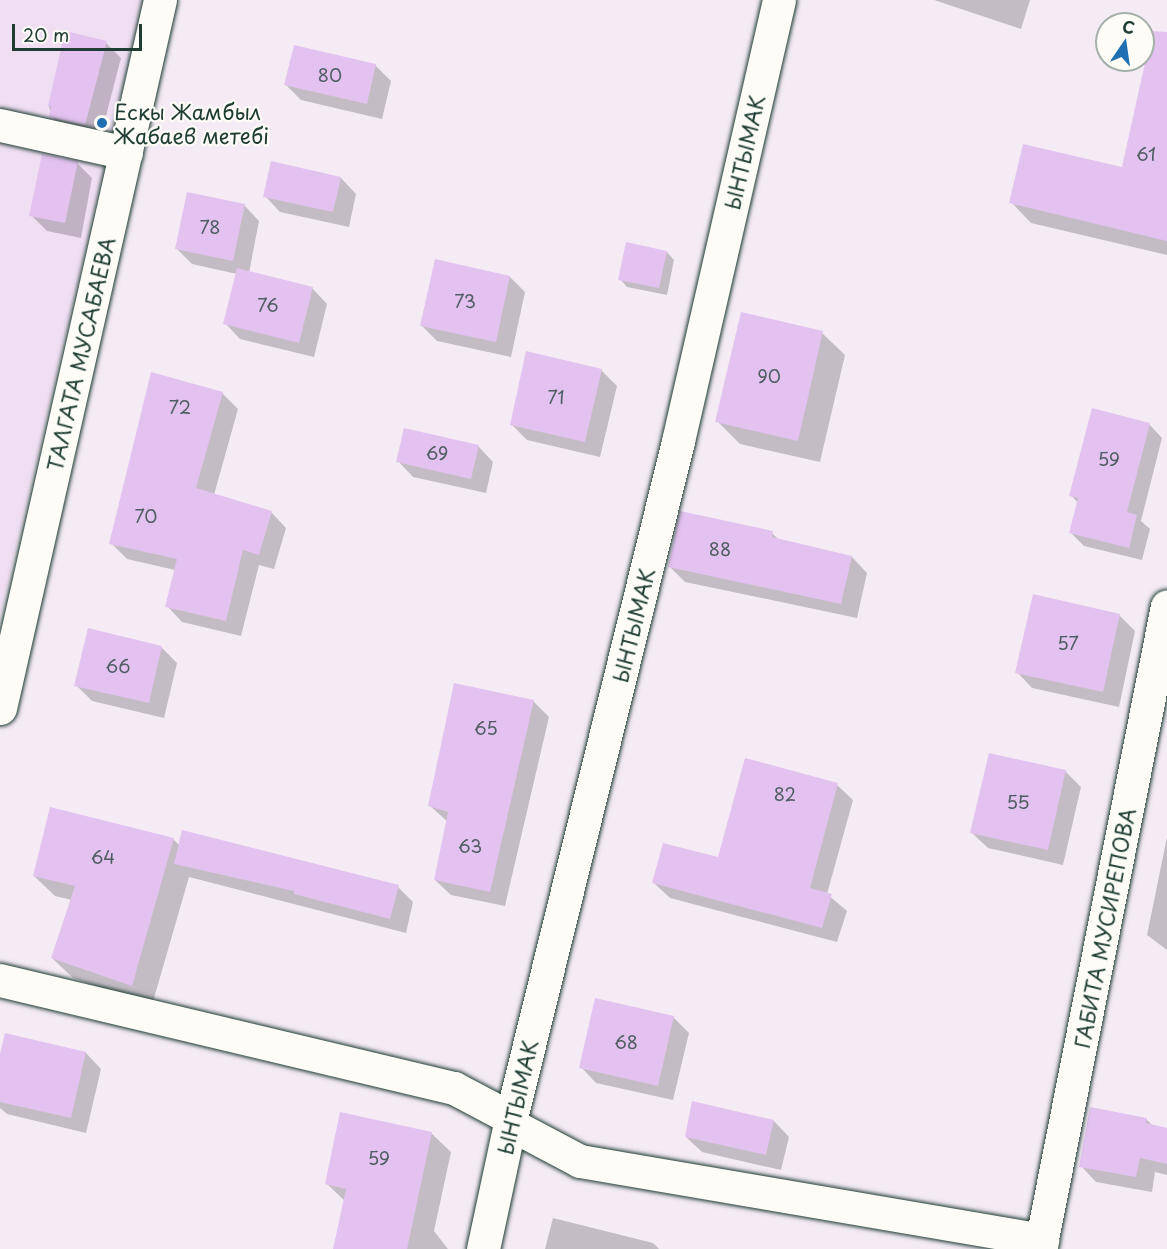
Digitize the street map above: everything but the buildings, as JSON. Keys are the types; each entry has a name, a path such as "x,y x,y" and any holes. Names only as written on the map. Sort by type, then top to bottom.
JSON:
{"street":[{"name":"ТАЛГАТА МУСАБАЕВА","path":"0,708 160,0"},
{"name":"ЫНТЫМАК","path":"483,1249 511,1121 678,441 779,0"},
{"path":"0,125 126,153"},
{"name":"ГАБИТА МУСИРЕПОВА","path":"1041,1244 1167,606"},
{"path":"0,980 454,1088 580,1161 1041,1244"}],"shaded area":[{"path":"0,0 143,0 0,617"}],"place":[{"name":"Ескы Жамбыл Жабаев метебі","path":"102,123"}]}
